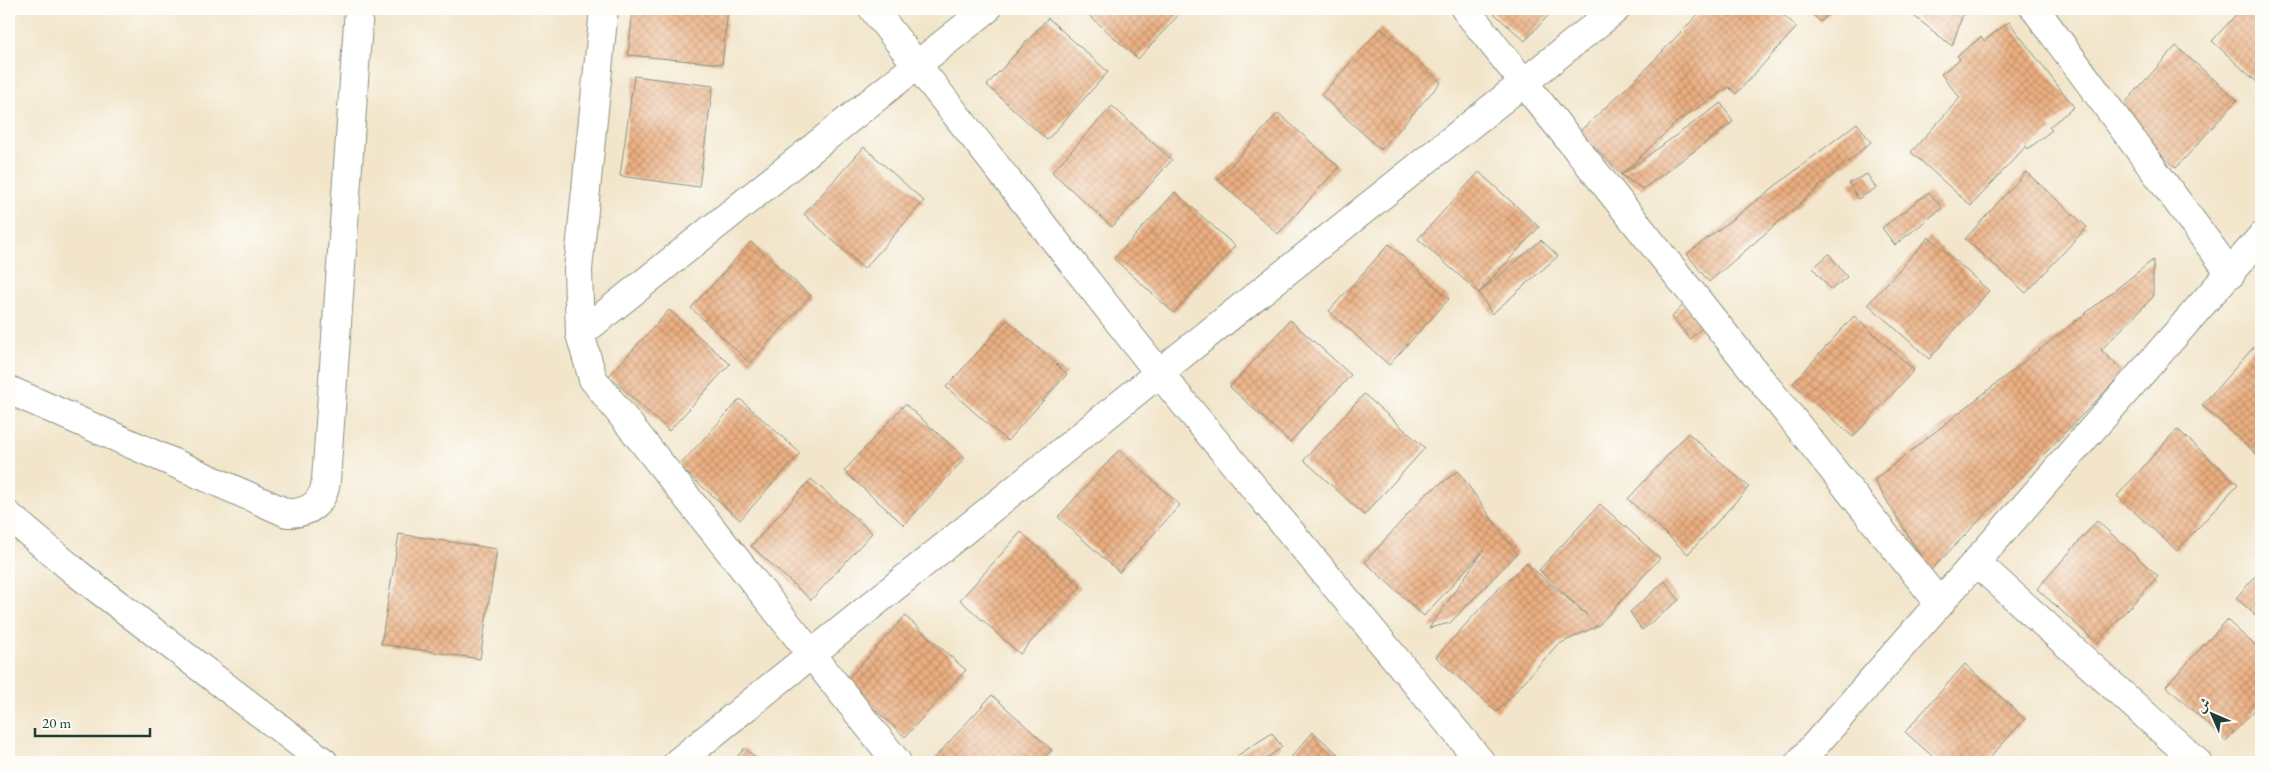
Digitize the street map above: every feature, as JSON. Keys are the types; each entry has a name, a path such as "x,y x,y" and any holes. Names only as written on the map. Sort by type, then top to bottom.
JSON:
{"street":[{"path":"9,390 286,513 296,513 314,506 326,490 359,9"},
{"path":"604,9 578,270 580,334 593,378 897,762"},
{"path":"873,9 1159,373 1481,762"},
{"path":"580,334 987,9"},
{"path":"1465,9 1940,604"},
{"path":"678,762 1159,373 1616,9"},
{"path":"2035,9 2230,274"},
{"path":"1800,762 2261,239"},
{"path":"9,516 78,574 324,762"},
{"path":"1976,562 2197,762"}],"building":[{"path":"633,9 728,9 722,64 628,55"},
{"path":"1082,9 1184,9 1138,59"},
{"path":"1489,9 1554,9 1525,41"},
{"path":"1703,9 1777,9 1797,27 1736,94 1729,87 1678,121 1621,175 1580,131 1638,77"},
{"path":"1806,9 1833,9 1821,22"},
{"path":"1905,9 1957,9 1963,14 1952,46"},
{"path":"2241,9 2261,9 2261,86 2212,41"},
{"path":"1048,18 1108,72 1047,140 987,85"},
{"path":"2009,22 2074,107 2049,127 2052,130 2028,149 2026,146 1971,206 1911,152 1960,98 1941,74 1960,59 1957,56 1981,37 1984,41"},
{"path":"1381,28 1441,82 1381,150 1321,95"},
{"path":"2176,46 2237,100 2176,168 2116,113"},
{"path":"634,76 713,86 699,187 620,176"},
{"path":"1721,103 1733,122 1643,189 1621,175"},
{"path":"1112,106 1172,160 1112,227 1052,172"},
{"path":"1278,113 1339,167 1278,234 1218,180"},
{"path":"1857,123 1871,142 1709,282 1687,254"},
{"path":"864,147 924,201 864,269 804,214"},
{"path":"1479,172 1539,227 1479,293 1418,239"},
{"path":"2026,172 2087,227 2026,293 1965,239"},
{"path":"1867,174 1876,188 1858,199 1849,183"},
{"path":"1175,192 1235,246 1174,313 1114,259"},
{"path":"1929,192 1942,208 1895,245 1882,228"},
{"path":"1929,237 1989,291 1929,359 1868,304"},
{"path":"1541,240 1558,256 1492,314 1479,293"},
{"path":"751,242 811,296 750,363 691,308"},
{"path":"1389,244 1449,299 1389,365 1329,311"},
{"path":"1829,254 1847,277 1831,290 1813,268"},
{"path":"2153,260 2153,297 2101,350 2124,372 1930,571 1874,480"},
{"path":"1683,305 1703,327 1690,339 1672,317"},
{"path":"669,310 730,364 669,431 609,376"},
{"path":"1854,316 1914,370 1853,437 1793,383"},
{"path":"1007,320 1067,374 1007,441 946,387"},
{"path":"1290,320 1351,375 1290,442 1230,387"},
{"path":"2261,339 2261,458 2202,405"},
{"path":"1364,394 1425,448 1364,515 1304,460"},
{"path":"740,399 800,453 740,520 679,466"},
{"path":"905,404 965,458 904,525 844,471"},
{"path":"2177,429 2238,484 2177,551 2117,496"},
{"path":"1688,433 1749,487 1688,554 1628,499"},
{"path":"1119,450 1180,505 1119,572 1058,517"},
{"path":"1458,471 1517,554 1450,623 1429,628 1484,550 1424,616 1365,562 1425,495"},
{"path":"811,479 872,533 811,600 751,546"},
{"path":"1600,504 1660,558 1599,625 1557,645 1497,712 1436,657 1497,590 1526,563 1588,616 1539,570"},
{"path":"2097,521 2158,576 2097,643 2037,589"},
{"path":"1021,532 1081,587 1020,654 960,600"},
{"path":"399,534 497,549 480,659 381,644"},
{"path":"2261,570 2261,620 2236,598"},
{"path":"1665,581 1679,600 1642,630 1630,612"},
{"path":"905,616 966,670 905,737 845,682"},
{"path":"2227,620 2261,651 2261,703 2226,741 2166,686"},
{"path":"1965,664 2025,719 1986,762 1939,762 1905,732"},
{"path":"992,695 1052,750 1041,762 931,762"},
{"path":"1313,732 1347,762 1287,762"},
{"path":"1272,733 1282,747 1262,762 1239,762 1237,756"},
{"path":"745,748 760,762 732,762"}]}
